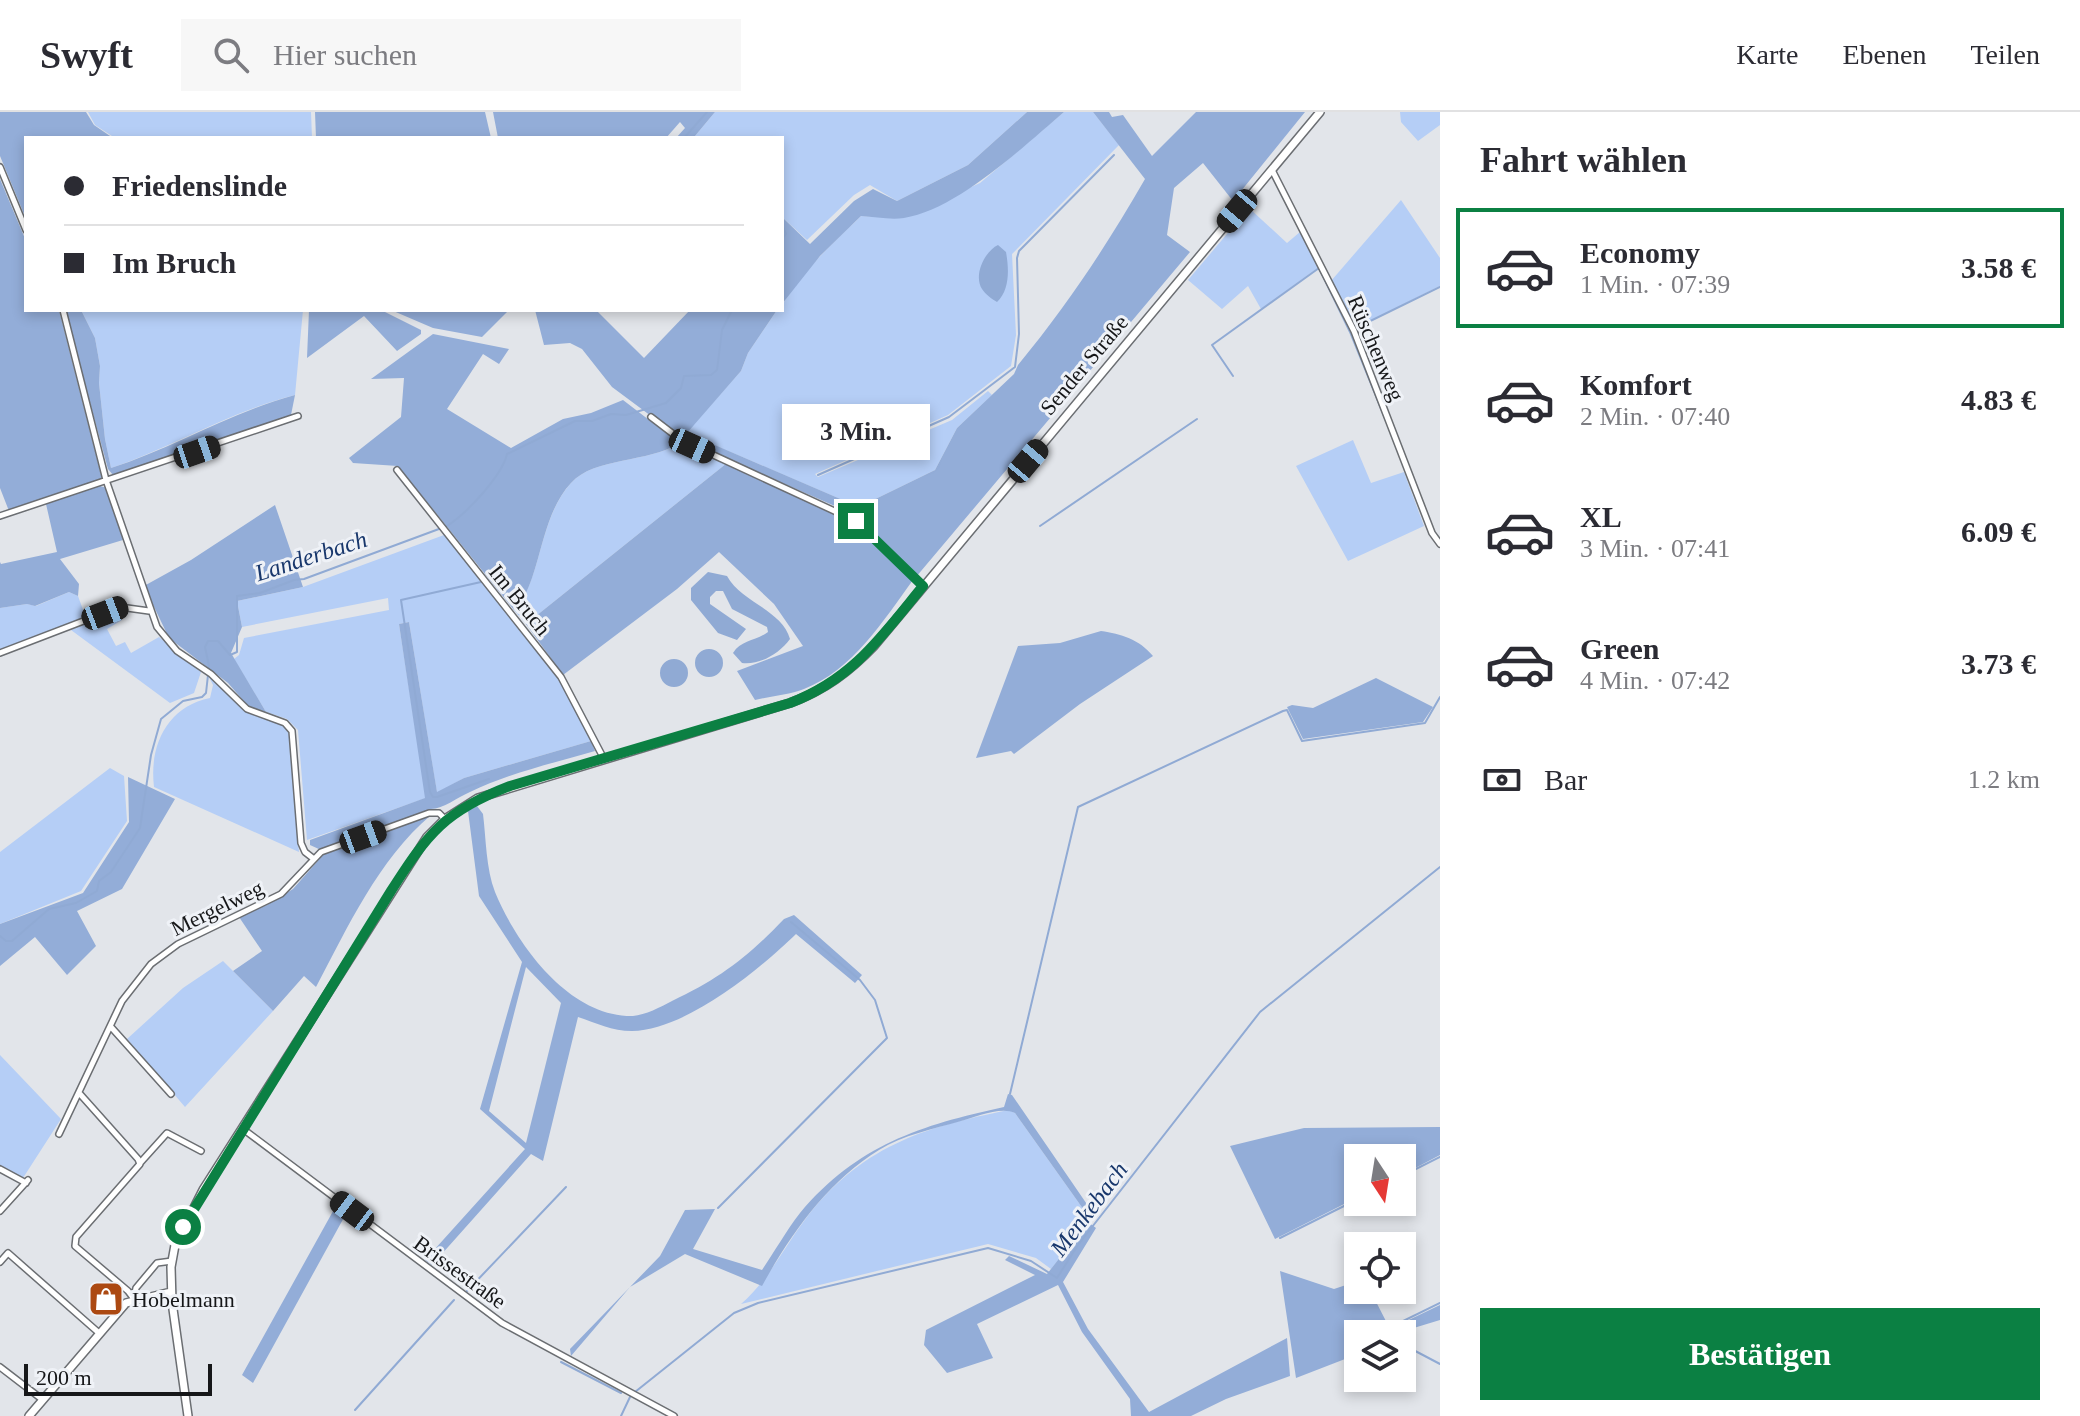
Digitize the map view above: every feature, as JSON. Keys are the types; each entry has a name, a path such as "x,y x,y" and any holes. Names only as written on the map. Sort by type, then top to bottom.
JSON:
{"main road":[{"name":"Sender Straße","path":"188,1416 171,1292 172,1261 183,1227 427,837 445,819 478,798 790,703 826,688 860,661 1320,112"},
{"path":"29,1416 118,1310 138,1299 171,1292"},
{"path":"138,1299 172,1302"}],"street":[{"path":"0,167 24,225"},
{"name":"Rüschenweg","path":"1272,170 1354,331 1432,533 1440,544"},
{"path":"64,312 106,480 149,611 157,627 177,651 211,674 247,709 285,723 292,731 301,843 305,852 314,859 321,852 429,813 439,813 445,819"},
{"path":"0,516 298,416"},
{"path":"651,417 681,440 856,521 923,586"},
{"name":"Im Bruch","path":"397,470 561,677 604,759"},
{"path":"0,653 120,607 149,611"},
{"name":"Mergelweg","path":"59,1134 132,986 151,964 178,944 281,894 291,887 314,859"},
{"path":"111,1027 171,1094"},
{"path":"80,1094 140,1164"},
{"name":"Brissestraße","path":"243,1129 502,1323 674,1416"},
{"path":"138,1299 74,1243 167,1133 201,1151"},
{"path":"0,1169 27,1182 0,1211"},
{"path":"0,1262 8,1253 99,1333"},
{"path":"138,1299 136,1288 157,1263 172,1261"},
{"path":"0,1367 43,1400"}],"shaded area":[{"path":"0,112 86,112 94,125 110,136 24,136 24,214 0,156"},
{"path":"88,112 311,112 312,136 112,136 95,125"},
{"path":"315,112 485,112 491,136 316,136"},
{"path":"493,112 715,112 695,136 678,136 685,128 680,122 668,136 498,136"},
{"path":"715,112 1027,112 968,165 897,201 870,185 854,195 807,240 784,219 784,136 695,136"},
{"path":"1027,112 1064,112 989,175 946,203 904,218 861,216 820,256 784,301 784,219 810,244 854,201 873,189 897,201 968,165"},
{"path":"1064,112 1093,112 1119,145 1012,254 1016,335 1011,366 948,415 815,474 818,477 952,420 988,391 992,395 957,428 935,470 859,507 686,433 741,371 748,353 776,312 784,312 785,301 792,289 861,216 903,218 980,183"},
{"path":"1093,112 1109,112 1112,117 1123,115 1152,156 1196,112 1305,112 1233,201 1203,163 1174,188 1167,235 1190,252 916,577 853,514 682,439 612,387 582,349 570,343 544,345 536,312 598,312 644,358 688,312 776,312 748,353 741,371 687,433 859,507 935,470 957,428 1014,374 1086,275 1145,179"},
{"path":"1400,112 1440,112 1440,125 1418,141 1401,122"},
{"path":"0,179 24,236 24,312 60,312 102,479 9,511 0,488"},
{"path":"1401,200 1440,258 1440,286 1355,328 1331,281"},
{"path":"1249,208 1287,243 1300,232 1319,267 1261,309 1248,286 1222,309 1188,280"},
{"path":"998,245 1006,252 1008,272 1004,292 997,302 983,291 979,277 985,258"},
{"path":"66,312 82,312 95,338 105,439 111,468 248,411 295,395 291,415 113,475 108,469"},
{"path":"82,312 303,312 295,395 248,410 111,468 105,439 95,338"},
{"path":"309,312 385,312 421,330 421,334 397,351 364,316 307,358"},
{"path":"396,312 507,312 482,337 433,328"},
{"path":"433,334 509,349 499,364 483,354 447,409 511,448 563,419 591,413 623,400 679,443 653,454 593,469 571,483 552,514 530,585 514,610 398,466 353,463 349,458 401,417 404,378 371,379"},
{"path":"1353,440 1371,483 1404,472 1424,526 1348,561 1296,466"},
{"path":"679,443 727,463 526,624 514,610 530,584 552,514 571,483 593,469 653,454"},
{"path":"727,463 852,523 913,580 866,643 822,681 798,691 755,700 737,671 803,646 774,604 719,552 677,589 563,675 526,624"},
{"path":"100,486 107,488 123,540 60,559 79,584 78,596 69,592 35,606 27,604 0,608 0,562 57,552 46,504"},
{"path":"275,505 303,587 237,601 242,627 231,653 266,712 248,706 228,683 169,638 144,586 191,560"},
{"path":"444,535 559,678 591,741 464,778 437,793 409,622 399,624 426,798 307,840 298,730 287,719 266,712 234,659 239,655 244,638 389,610 388,598 242,627 237,601 303,587"},
{"path":"708,572 727,576 742,593 779,621 790,639 786,644 762,660 742,663 733,653 740,646 768,632 767,627 732,609 723,591 716,591 710,597 710,604 746,629 737,640 718,633 691,600 691,588"},
{"path":"69,592 78,596 86,618 0,650 0,608 27,604 36,606"},
{"path":"119,610 122,620 107,629 116,646 125,642 131,653 159,637 201,672 194,693 170,703 71,630"},
{"path":"409,622 437,792 464,778 591,741 595,751 500,779 440,807 321,850 310,845 310,840 425,798 399,624"},
{"path":"1101,631 1129,638 1153,656 1080,704 1014,754 1011,751 976,758 1018,646 1060,643"},
{"path":"709,649 719,653 723,663 719,673 709,677 699,673 695,663 699,653"},
{"path":"674,659 684,663 688,673 684,683 674,687 664,683 660,673 664,663"},
{"path":"208,675 245,710 283,725 289,733 299,852 154,787 155,757 164,730 182,710 210,698 213,685"},
{"path":"1376,678 1433,707 1423,722 1303,739 1287,707 1313,708"},
{"path":"110,768 124,776 127,821 81,891 0,924 0,852"},
{"path":"128,777 175,799 122,889 77,911 96,946 67,975 35,937 0,966 0,924 83,893 129,822"},
{"path":"477,806 483,814 492,883 517,934 548,974 588,1004 610,1013 633,1016 653,1010 719,975 758,945 784,919 794,915 862,975 855,983 796,934 720,996 675,1020 653,1028 625,1031 578,1017 543,1161 531,1154 432,1265 425,1260 525,1149 480,1109 522,962 479,896 468,811","holes":["526,967 561,1003 526,1143 489,1111"]},
{"path":"431,815 395,852 380,873 316,987 304,976 273,1011 233,971 262,951 239,917 293,889 323,855"},
{"path":"223,961 273,1011 185,1107 127,1039 183,988"},
{"path":"0,1055 61,1119 23,1178 0,1165"},
{"path":"1008,1094 1012,1095 1095,1216 1091,1220 1015,1113 995,1111 908,1136 860,1163 812,1210 762,1286 685,1254 630,1287 660,1256 685,1210 715,1209 693,1249 762,1270 800,1213 844,1170 892,1141 945,1122 1004,1107"},
{"path":"1009,1110 1015,1113 1091,1220 1051,1269 1036,1258 988,1244 741,1304 767,1275 825,1196 870,1158 921,1133"},
{"path":"1440,1127 1440,1155 1416,1168 1416,1144 1344,1144 1344,1204 1275,1239 1230,1146 1304,1128"},
{"path":"337,1204 347,1212 253,1383 242,1375"},
{"path":"1088,1222 1096,1228 1063,1282 1088,1329 1149,1412 1287,1338 1290,1376 1226,1399 1191,1416 1131,1416 1130,1399 1082,1332 1058,1285 977,1324 993,1358 947,1373 924,1345 926,1330 1035,1275 1005,1260 1009,1256 1047,1274"},
{"path":"1280,1271 1334,1289 1344,1286 1344,1304 1377,1304 1385,1320 1344,1320 1344,1359 1296,1378"},
{"path":"630,1287 571,1356 570,1349"},
{"path":"1440,1305 1440,1320 1416,1327 1416,1320 1409,1320"}],"waterway":[{"name":"Landerbach","path":"686,136 707,112"},
{"path":"818,475 949,417 1015,367 1019,334 1019,251 1114,155"},
{"name":"Landerbach","path":"784,230 784,236"},
{"path":"1233,376 1212,345 1319,268 1350,332 1386,421"},
{"path":"1356,328 1440,287"},
{"name":"Landerbach","path":"0,936 12,941 49,909 76,903 97,891 99,881 111,872 140,828 151,755 161,719 183,701 202,697 206,693 209,666 205,647 208,641 218,641 230,655 237,652 237,596 260,593 304,579 447,526 482,494 498,473 507,454 575,421 592,421 611,414 626,415 666,403 681,388 684,376 711,375 717,370 722,330 731,312"},
{"path":"1040,526 1197,419"},
{"path":"481,582 401,600 430,792 437,797 489,779"},
{"path":"1010,1094 1078,807 1283,711 1287,710 1302,741 1425,723 1440,697"},
{"name":"Menkebach","path":"635,1392 734,1313 758,1303 988,1248 1031,1261 1057,1278 1078,1245 1260,1012 1440,867"},
{"path":"718,1208 887,1038 875,1000 860,980 791,922"},
{"path":"1416,1169 1440,1157"},
{"path":"467,1291 566,1187"},
{"path":"1280,1238 1344,1206"},
{"path":"355,1410 454,1300"},
{"path":"1405,1320 1440,1303"},
{"path":"1416,1351 1440,1364"},
{"path":"561,1362 621,1393"},
{"name":"Menkebach","path":"621,1416 630,1397"}],"place":[{"name":"Hobelmann","path":"106,1299"}],"route":[{"path":"183,1227 367,927 427,837 445,819 478,798 510,786 809,696 826,688 860,661 923,586 856,521"}]}
